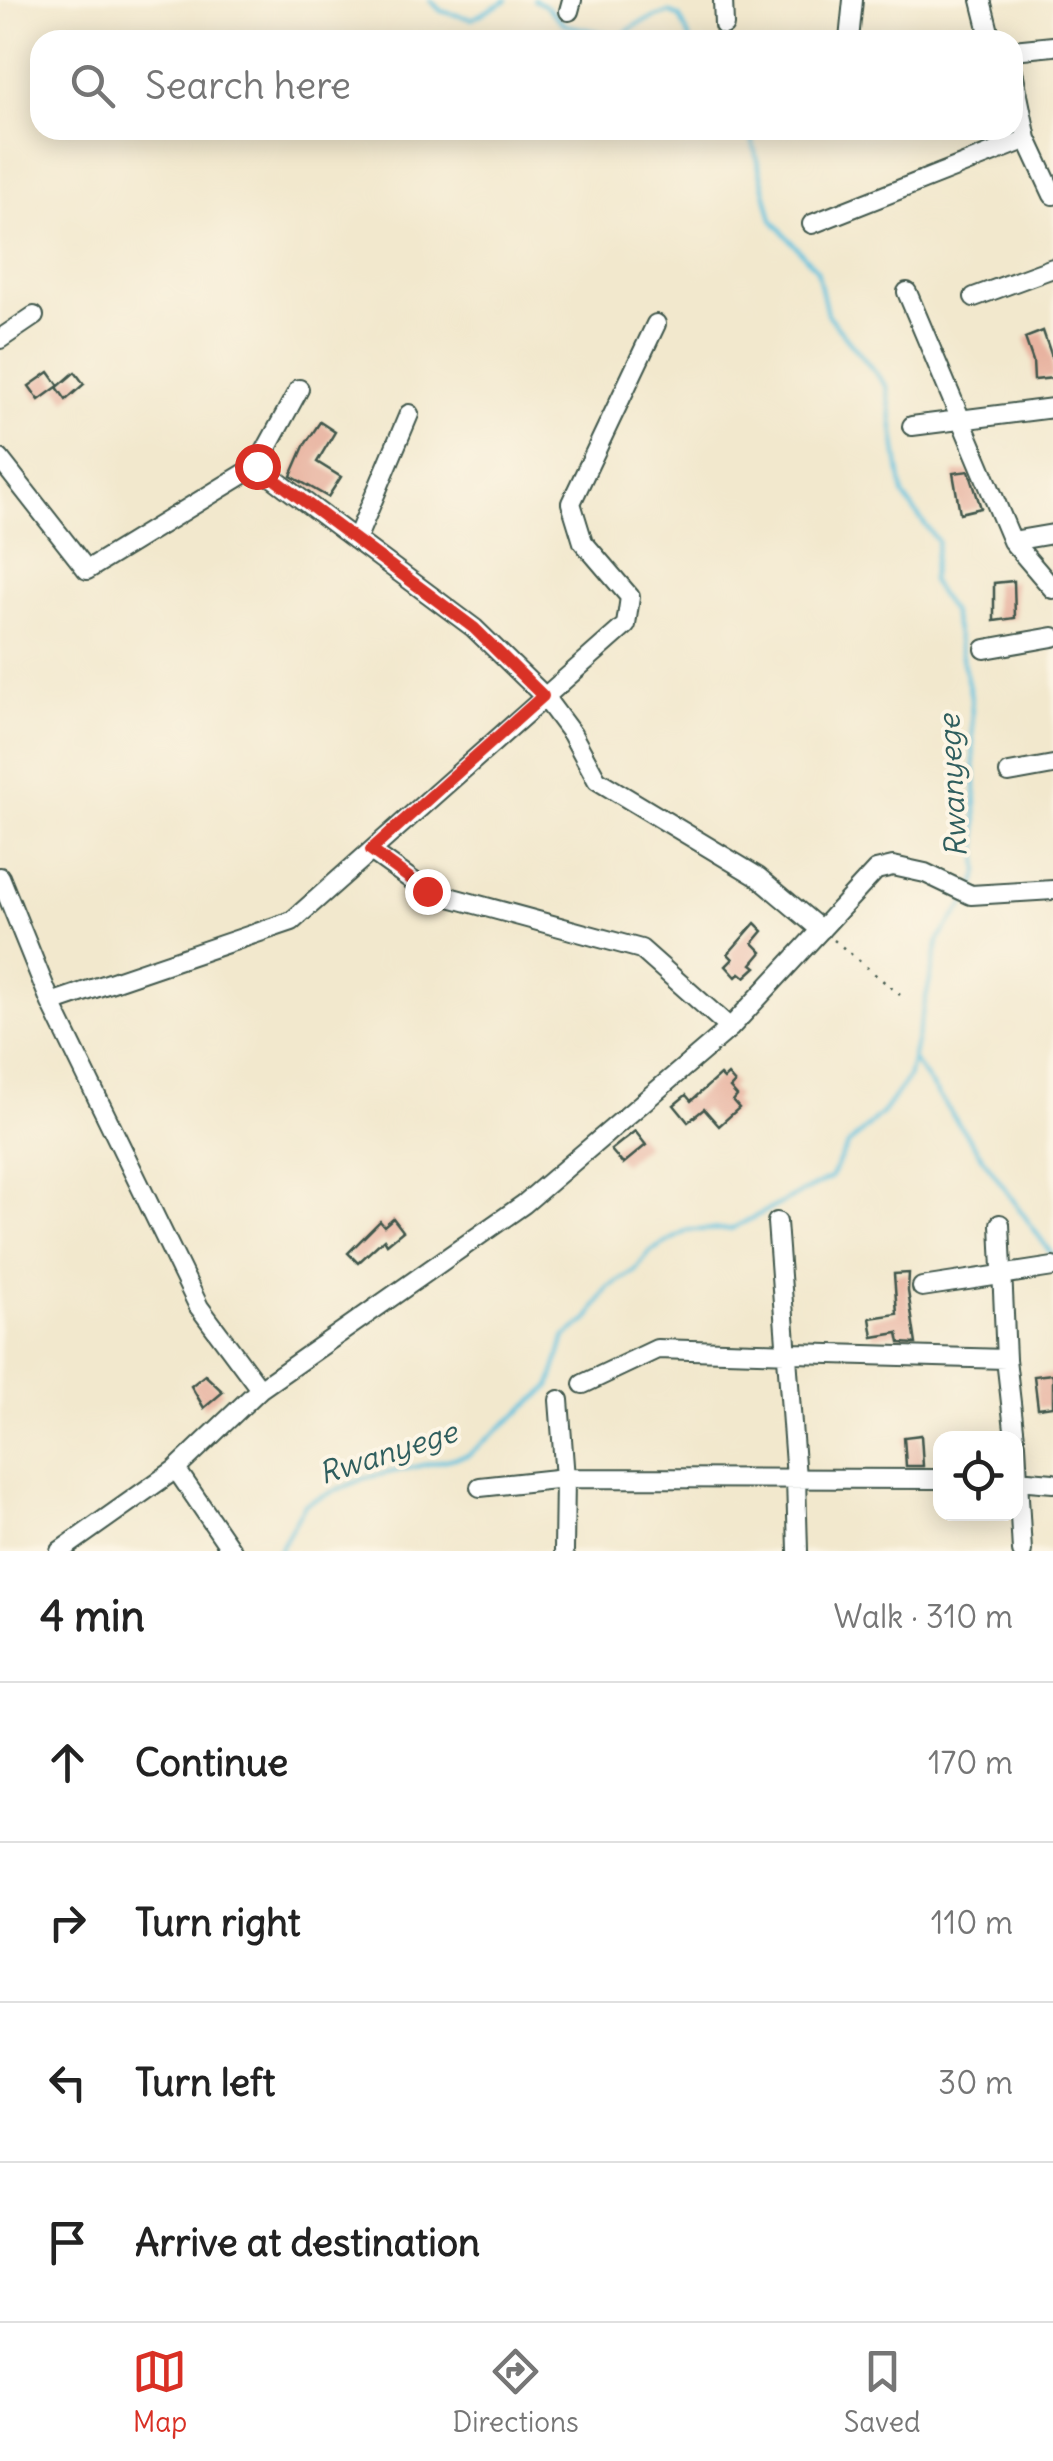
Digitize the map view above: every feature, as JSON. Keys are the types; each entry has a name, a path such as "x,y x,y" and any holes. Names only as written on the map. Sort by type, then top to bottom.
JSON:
{"street":[{"path":"723,0 724,25"},
{"path":"849,30 853,0"},
{"path":"981,0 989,30"},
{"path":"1023,49 1053,46"},
{"path":"1023,119 1027,139 1053,195"},
{"path":"812,224 1027,139"},
{"path":"974,298 1053,268"},
{"path":"907,292 1012,541 1053,589"},
{"path":"0,339 34,316"},
{"path":"51,1003 292,922 626,625 630,597 583,542 572,503 656,324"},
{"path":"0,459 86,570 257,466 300,389"},
{"path":"912,426 1053,408"},
{"path":"356,540 409,414"},
{"path":"257,466 474,628 543,696 572,734 596,780 758,876 821,930"},
{"path":"1012,541 1053,534"},
{"path":"985,649 1053,637"},
{"path":"1009,773 1053,765"},
{"path":"371,850 427,891 641,949 730,1028"},
{"path":"60,1551 176,1470 260,1389 524,1204 730,1028 876,870 893,866 925,873 970,895 1053,890"},
{"path":"0,877 51,1003 199,1307 260,1389"},
{"path":"776,1222 798,1551"},
{"path":"1000,1224 1006,1359 1014,1431"},
{"path":"922,1288 1046,1270"},
{"path":"582,1384 657,1349 1006,1359"},
{"path":"559,1400 564,1551"},
{"path":"176,1470 232,1551"},
{"path":"480,1486 564,1478 933,1480"},
{"path":"1023,1480 1053,1483"},
{"path":"1020,1521 1022,1551"}],"path":[{"path":"821,930 900,995"}],"building":[{"path":"1043,331 1053,360 1053,378 1034,380 1033,361 1025,338"},
{"path":"49,372 59,386 75,372 84,384 66,400 57,387 39,400 29,386"},
{"path":"320,422 335,432 317,462 341,477 328,497 291,476"},
{"path":"969,471 981,508 960,513 953,473"},
{"path":"1014,581 1015,618 994,621 994,583"},
{"path":"755,923 763,931 753,943 762,952 752,964 756,967 745,977 740,973 736,977 726,966 733,959 728,954"},
{"path":"720,1075 724,1079 728,1075 735,1083 730,1088 737,1096 733,1101 739,1108 719,1126 704,1109 688,1122 674,1105 686,1095 691,1101"},
{"path":"635,1131 646,1145 623,1164 611,1150"},
{"path":"393,1218 403,1231 387,1244 384,1239 358,1263 348,1253 380,1221 384,1226"},
{"path":"909,1273 916,1344 900,1343 898,1333 873,1337 870,1318 897,1314 894,1274"},
{"path":"1053,1374 1053,1406 1038,1408 1034,1376"},
{"path":"205,1375 223,1392 204,1408 191,1386"},
{"path":"921,1435 923,1466 906,1466 904,1437"}],"waterway":[{"name":"Rwanyege","path":"430,0 441,11 472,19 507,0"},
{"name":"Rwanyege","path":"534,0 565,25 590,30"},
{"name":"Rwanyege","path":"629,30 669,12 680,17 686,30"},
{"name":"Rwanyege","path":"752,140 772,220 817,270 827,314 887,387 903,495 938,542 931,581 952,613 971,697 979,871 973,889"},
{"name":"Rwanyege","path":"279,1551 305,1504 365,1478 468,1455 550,1387 565,1337 588,1320 607,1288 635,1271 651,1251 689,1230 731,1229 830,1178 848,1145 883,1112 908,1078 939,939 966,902"},
{"path":"913,1060 1053,1256"}],"route":[{"path":"257,466 474,628 543,696 371,850 427,891"}]}
